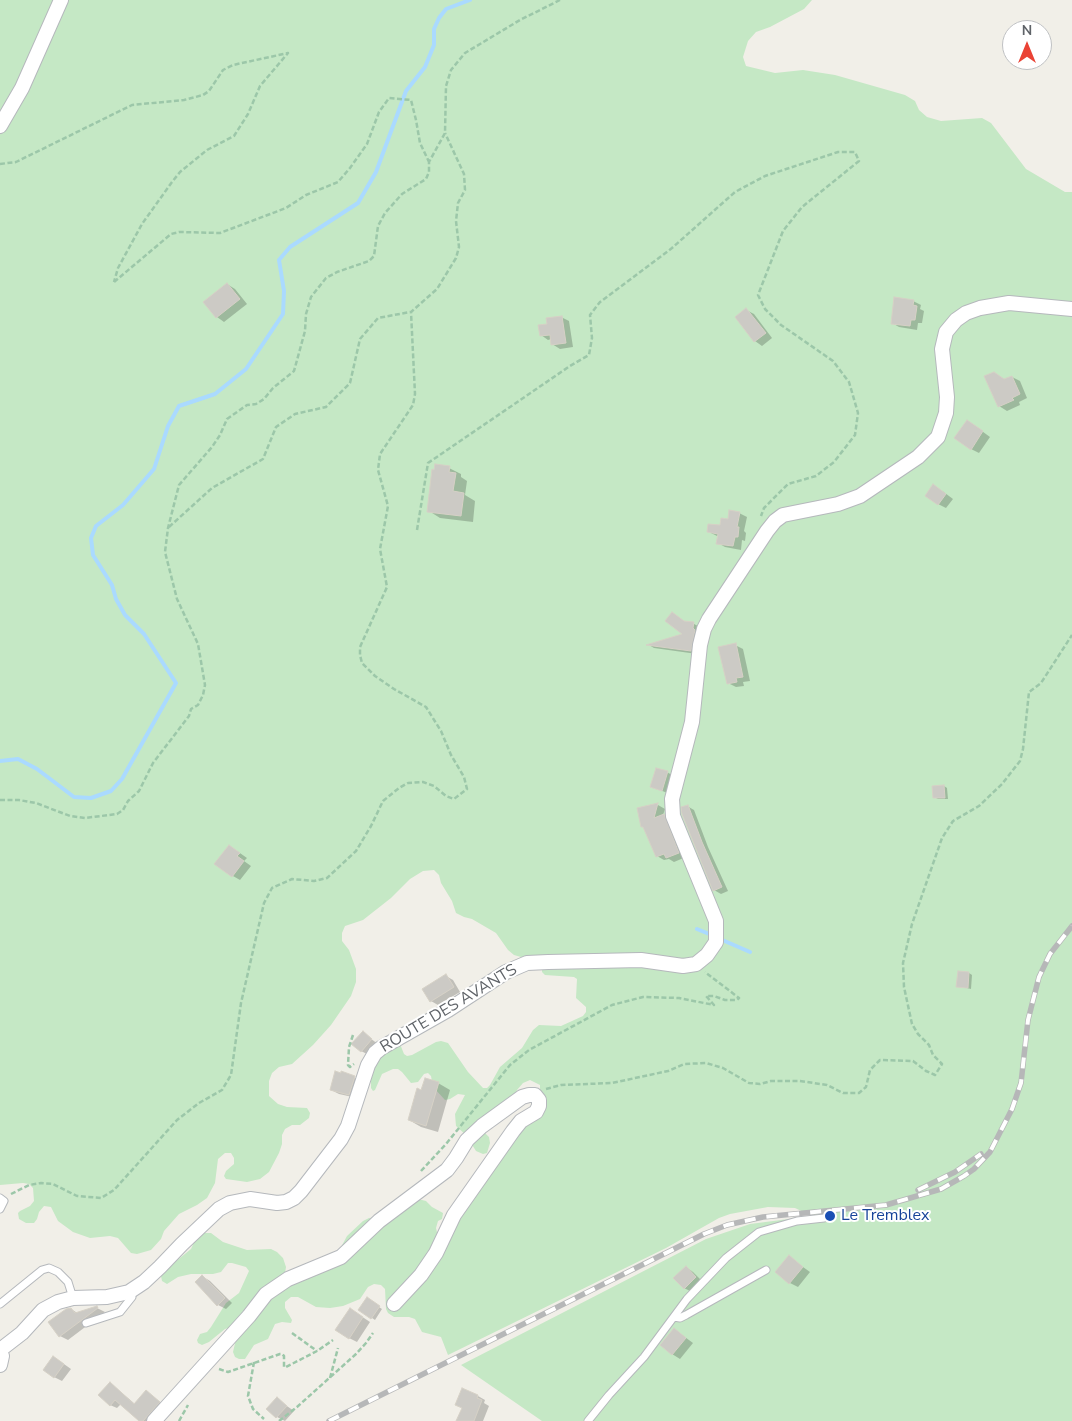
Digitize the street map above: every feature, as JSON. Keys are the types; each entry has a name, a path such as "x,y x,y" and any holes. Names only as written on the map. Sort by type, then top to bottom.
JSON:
{"street":[{"path":"0,126 22,88 61,0"},
{"path":"696,964 707,955 716,942 716,921 690,861 672,810 672,799 692,722 700,645 709,619 775,521 783,515 838,504 860,496 918,457 938,436 943,425 947,405 942,349 946,332 956,320 966,313 980,308 1009,303 1072,308"},
{"name":"ROUTE DES AVANTS","path":"0,1350 22,1333 43,1310 58,1302 73,1298 107,1297 129,1292 144,1282 219,1208 239,1200 250,1199 276,1203 286,1202 294,1198 302,1192 341,1139 348,1126 371,1059 382,1048 448,1010 517,966 527,963 608,960 641,960 683,966 696,964"},
{"path":"154,1421 249,1316 266,1294 288,1279 341,1256 379,1221 447,1170 467,1140 482,1126 522,1097 535,1095 539,1106 536,1112 521,1121 513,1130 454,1215 436,1253 421,1275 394,1304"},
{"path":"0,1350 2,1356 0,1364"}],"lane":[{"path":"0,1209 4,1201 1,1198"},
{"path":"588,1421 609,1394 644,1357 686,1299 726,1258 759,1232 797,1221 824,1218"},
{"path":"0,1304 42,1270 50,1268 58,1272 68,1282 73,1298"},
{"path":"674,1317 680,1318 686,1315 766,1270"},
{"path":"86,1323 120,1312 132,1297 129,1292"}],"path":[{"path":"168,528 212,488 263,459 276,427 295,414 326,407 350,383 360,339 378,318 410,312 437,289 456,258 459,248 456,221 458,203 465,190 464,174 445,133 446,86 451,70 465,53 520,20 560,0"},
{"path":"0,164 16,162 132,105 184,100 203,95 223,70 228,67 288,53 260,86 248,114 234,136 207,150 180,172 172,182 142,224 118,268 114,282 171,234 179,232 220,233 286,208 306,195 338,182 367,144 379,112 389,98 410,100 420,143 429,162 430,172 426,179 402,194 385,214 378,226 374,256 369,261 337,272 326,278 311,296 306,314 305,331 294,371 273,388 264,399 256,404 247,405 227,419 212,447 179,485 168,528 165,552 176,599 198,644 205,684 203,696 198,705 191,709 188,716 153,763 139,791 128,801 123,810 117,814 85,818 70,816 36,803 19,800 0,800"},
{"path":"429,162 445,133"},
{"path":"417,530 428,463 589,355 592,338 590,315 600,302 672,248 735,192 765,176 838,152 855,152 860,161 802,207 782,231 758,295 764,309 781,325 832,361 850,382 858,413 855,435 834,462 816,476 788,484 764,508 760,516"},
{"path":"1,1198 29,1185 40,1183 53,1184 78,1196 101,1198 114,1190 176,1120 199,1103 222,1090 231,1075 241,1003 264,903 272,888 292,879 314,882 327,878 356,851 371,826 382,801 408,783 423,782 429,784 446,796 454,799 467,789 464,777 451,755 441,731 426,707 375,676 362,663 360,647 387,587 380,549 388,506 378,470 380,454 413,405 415,394 410,312"},
{"path":"535,1095 543,1090 561,1085 612,1083 668,1071 684,1064 706,1063 723,1068 749,1084 772,1081 827,1084 843,1093 859,1093 866,1087 870,1070 880,1060 913,1061 935,1075 942,1064 933,1055 929,1045 918,1034 912,1024 904,988 903,963 912,924 942,838 953,820 979,806 1002,784 1020,761 1029,692 1041,682 1072,635"},
{"path":"421,1172 510,1065 529,1050 612,1005 643,997 679,998 714,1005 706,996 714,996 725,1000 737,1000 739,998 696,964"},
{"path":"353,1035 349,1047 349,1066 364,1057 371,1059"},
{"path":"292,1333 317,1351"},
{"path":"279,1421 366,1344 372,1333"},
{"path":"225,1372 282,1354 284,1367 286,1367 317,1351 333,1340"},
{"path":"329,1378 338,1348"},
{"path":"254,1362 248,1396 253,1409 264,1419"}],"green space":[{"path":"0,0 812,0 804,9 770,27 756,32 748,41 743,57 746,66 775,73 803,70 835,75 905,95 915,101 919,110 927,117 941,121 982,118 991,123 1026,169 1065,192 1072,192 1072,1421 542,1421 461,1365 706,1239 750,1224 812,1216 795,1208 768,1207 719,1218 666,1248 448,1355 441,1337 422,1332 415,1319 394,1317 388,1313 385,1289 381,1285 374,1284 368,1287 360,1299 343,1306 330,1308 316,1307 298,1297 291,1297 285,1302 285,1308 292,1320 291,1323 282,1322 275,1324 268,1339 254,1345 245,1359 235,1357 233,1352 236,1339 229,1328 209,1342 202,1345 198,1343 197,1340 200,1334 207,1332 226,1303 239,1293 249,1271 246,1267 228,1263 221,1272 191,1274 178,1277 167,1284 162,1281 161,1276 164,1271 191,1249 197,1236 211,1233 223,1242 247,1250 271,1249 283,1258 286,1267 284,1279 339,1251 347,1236 363,1221 369,1218 388,1216 414,1200 426,1201 443,1213 442,1219 438,1221 436,1228 439,1241 540,1095 540,1085 530,1080 523,1083 517,1090 513,1100 483,1131 489,1137 490,1143 487,1153 483,1154 476,1151 466,1135 456,1126 455,1114 465,1095 458,1094 445,1100 433,1087 431,1076 428,1073 424,1074 418,1082 411,1083 402,1072 398,1069 393,1069 382,1074 373,1091 371,1088 371,1071 375,1062 386,1053 389,1047 400,1044 404,1054 407,1056 436,1042 448,1043 468,1072 483,1088 487,1088 500,1067 522,1048 533,1030 539,1025 561,1026 583,1016 586,1012 586,1007 576,998 577,979 574,977 545,975 542,972 539,956 528,959 514,955 496,933 472,919 456,913 439,875 434,870 423,871 410,879 391,898 363,920 345,926 342,933 342,941 349,950 356,969 356,982 351,996 331,1025 313,1045 292,1064 279,1067 272,1073 269,1081 269,1096 278,1104 287,1107 307,1108 310,1113 309,1118 300,1125 292,1125 285,1129 279,1153 269,1172 260,1179 247,1182 226,1179 224,1176 226,1171 234,1164 234,1158 231,1153 225,1153 218,1159 215,1183 207,1198 179,1214 151,1250 137,1254 131,1253 118,1238 110,1236 90,1238 73,1232 58,1221 51,1207 44,1206 34,1223 26,1223 19,1219 18,1213 30,1206 34,1201 33,1188 29,1184 23,1183 0,1185"}],"building":[{"path":"227,283 240,299 216,318 203,302"},
{"path":"894,297 914,300 913,305 917,306 915,320 911,320 910,326 891,324"},
{"path":"746,308 766,333 754,342 735,317"},
{"path":"562,316 566,343 551,345 550,335 540,336 538,325 547,324 546,318"},
{"path":"994,372 1004,379 1012,376 1020,394 1012,398 1014,400 998,407 984,376"},
{"path":"967,420 983,431 971,450 954,438"},
{"path":"435,464 450,466 449,472 456,473 453,491 464,493 461,516 427,512 432,469 434,470"},
{"path":"933,484 946,494 938,505 925,496"},
{"path":"729,510 740,512 737,527 739,527 738,537 735,537 733,546 716,544 718,534 707,532 708,524 720,525 721,518 728,519"},
{"path":"672,612 684,621 694,622 693,628 695,630 691,651 646,645 682,634 665,621"},
{"path":"736,643 743,677 736,678 737,682 727,684 718,647"},
{"path":"656,768 668,771 662,791 650,787"},
{"path":"944,785 945,798 933,798 932,786"},
{"path":"658,803 654,818 664,814 679,853 666,858 664,854 656,857 643,827 641,827 637,808"},
{"path":"688,805 722,887 713,891 682,814 681,807"},
{"path":"229,845 240,853 237,856 244,861 232,877 214,864"},
{"path":"958,971 969,972 968,988 956,987"},
{"path":"446,974 454,987 430,1002 422,989"},
{"path":"363,1031 372,1039 361,1052 351,1044"},
{"path":"335,1071 355,1076 349,1095 330,1090"},
{"path":"425,1078 439,1082 426,1126 408,1120 417,1088 421,1090"},
{"path":"789,1255 803,1267 789,1284 775,1272"},
{"path":"686,1266 696,1277 684,1289 673,1278"},
{"path":"202,1275 225,1298 217,1306 195,1282"},
{"path":"367,1297 380,1306 371,1319 358,1310"},
{"path":"97,1306 98,1308 59,1337 48,1322 66,1309 71,1308 75,1313"},
{"path":"350,1308 363,1317 349,1339 335,1330"},
{"path":"674,1328 686,1338 672,1355 660,1345"},
{"path":"53,1356 64,1364 54,1378 43,1370"},
{"path":"110,1382 134,1404 146,1390 160,1402 143,1421 139,1421 115,1400 110,1406 98,1395"},
{"path":"462,1388 478,1395 477,1398 482,1400 474,1421 456,1421 462,1408 455,1405"},
{"path":"277,1397 287,1406 276,1418 266,1409"}],"waterway":[{"path":"0,761 18,759 37,769 74,797 91,798 111,791 122,779 176,683 144,634 125,615 116,599 112,585 93,555 91,538 96,526 123,505 154,469 168,426 179,406 215,394 246,369 283,314 284,291 279,260 290,247 358,203 376,172 406,91 425,67 434,45 434,29 439,18 446,9 470,0"},
{"path":"697,929 714,936"},
{"path":"720,939 750,952"}],"railway":[{"path":"329,1421 704,1234 727,1225 763,1217 886,1205 941,1189 964,1176 974,1169 990,1152 1012,1109 1021,1083 1028,1020 1039,977 1050,954 1072,926"},
{"path":"918,1190 955,1172 981,1154"}],"place":[{"name":"Le Tremblex","path":"830,1216"}]}
